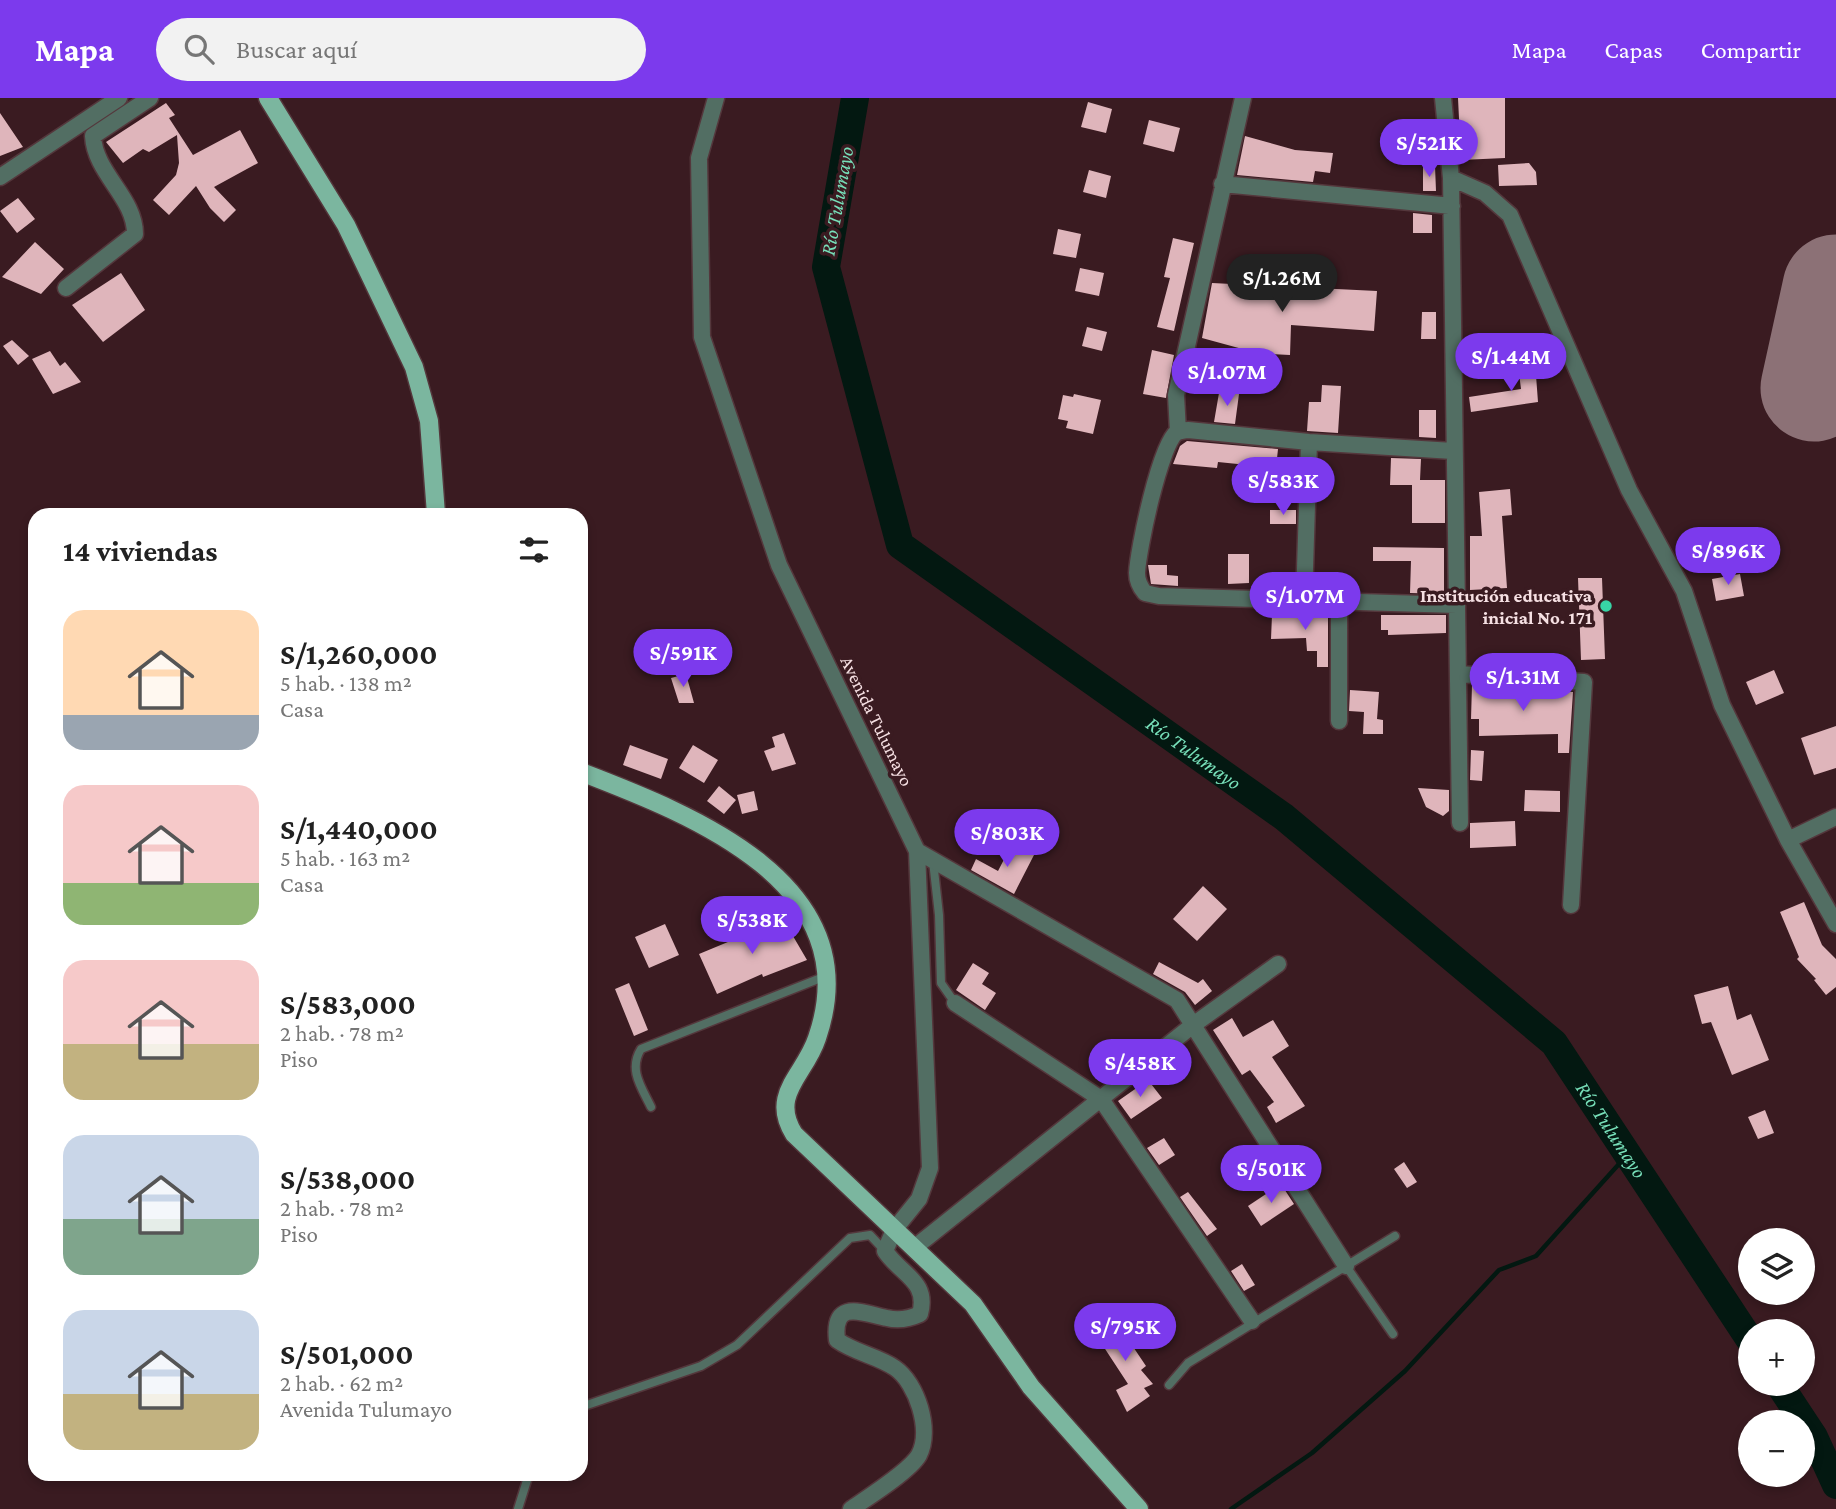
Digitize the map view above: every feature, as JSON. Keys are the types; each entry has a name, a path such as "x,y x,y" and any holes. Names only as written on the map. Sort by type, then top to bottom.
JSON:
{"main road":[{"path":"268,98 346,225 414,367 429,421 436,508"},
{"path":"588,775 693,818 755,858 776,877 808,917 820,940 825,976 817,1039 786,1096 783,1110 794,1134 973,1304 1031,1387 1139,1509"}],"street":[{"path":"0,177 119,98"},
{"path":"66,288 135,234 130,211 95,155 93,136 150,98"},
{"name":"Avenida Tulumayo","path":"716,98 699,158 702,337 779,565 917,851"},
{"path":"1242,98 1176,395 1178,432 1160,471 1142,530 1137,575 1139,586 1145,593 1159,596 1456,605"},
{"path":"1443,98 1452,206 1460,822"},
{"path":"1451,178 1485,193 1510,215 1629,490 1684,591 1722,705 1788,840 1836,924"},
{"path":"1222,184 1452,206"},
{"path":"1178,432 1188,430 1309,442 1454,451"},
{"path":"1304,601 1309,442"},
{"path":"1339,602 1339,721"},
{"path":"1458,674 1584,682 1571,905"},
{"path":"1788,840 1836,817"},
{"path":"917,851 1177,1000 1346,1266"},
{"path":"851,1509 894,1479 919,1455 923,1428 919,1401 910,1382 894,1366 853,1352 837,1340 836,1328 844,1314 855,1310 907,1320 920,1314 923,1302 921,1288 913,1277 897,1267 885,1251 894,1230 919,1199 930,1168 917,851"},
{"path":"914,1248 1193,1025 1278,964"},
{"path":"955,1003 1101,1099 1252,1321"}],"lane":[{"path":"933,861 939,915 941,983 955,1003"},
{"path":"651,1107 635,1072 635,1059 641,1049 825,976"},
{"path":"588,1405 701,1366 737,1345 850,1238 870,1235 885,1251"},
{"path":"1168,1384 1188,1363 1252,1321 1395,1236"},
{"path":"1346,1266 1393,1334"},
{"path":"518,1509 527,1481"}],"building":[{"path":"1458,98 1505,98 1505,158 1461,160"},
{"path":"1088,102 1112,109 1106,133 1081,127"},
{"path":"166,103 175,115 169,118 193,155 240,130 258,163 214,187 236,210 224,222 210,208 196,186 169,215 153,200 176,175 179,163 177,135 149,152 143,149 123,163 106,142"},
{"path":"0,113 23,147 0,156"},
{"path":"1149,120 1180,128 1174,152 1143,144"},
{"path":"1245,136 1295,150 1333,153 1330,173 1315,171 1313,182 1237,175"},
{"path":"1529,163 1536,172 1537,185 1499,186 1498,165"},
{"path":"1423,166 1435,166 1436,191 1423,191"},
{"path":"1089,170 1111,176 1106,198 1083,192"},
{"path":"18,198 35,219 17,233 0,211"},
{"path":"1413,213 1432,215 1432,233 1413,233"},
{"path":"1058,229 1081,234 1076,258 1053,254"},
{"path":"1173,238 1194,243 1174,331 1157,327 1170,278 1164,277"},
{"path":"35,242 64,269 41,294 2,277"},
{"path":"1080,268 1104,273 1099,296 1075,291"},
{"path":"121,273 145,310 103,342 72,305"},
{"path":"1212,283 1377,291 1374,331 1291,325 1290,355 1245,353 1246,350 1202,338"},
{"path":"1422,312 1436,312 1436,339 1421,339"},
{"path":"1087,327 1107,332 1102,351 1082,346"},
{"path":"12,340 29,356 18,365 3,346"},
{"path":"1152,350 1174,355 1166,398 1143,394"},
{"path":"50,351 60,366 65,362 81,382 53,394 32,359"},
{"path":"1535,362 1538,402 1471,412 1469,397 1521,389 1518,365"},
{"path":"1322,385 1341,386 1338,433 1307,431 1309,402 1321,402"},
{"path":"1219,393 1239,394 1235,424 1214,422"},
{"path":"1074,394 1101,400 1093,434 1066,428 1068,421 1058,419 1063,395 1073,397"},
{"path":"1419,410 1436,410 1436,438 1419,437"},
{"path":"1187,441 1278,449 1276,468 1218,462 1217,468 1173,464 1180,446"},
{"path":"1391,458 1421,459 1420,480 1445,480 1445,523 1412,523 1412,485 1390,485"},
{"path":"1510,489 1512,515 1502,516 1507,588 1470,590 1470,536 1482,536 1479,492"},
{"path":"1270,510 1296,510 1296,524 1270,524"},
{"path":"1373,547 1444,548 1444,594 1410,593 1411,561 1373,561"},
{"path":"1228,554 1249,554 1249,583 1228,584"},
{"path":"1148,565 1167,565 1167,575 1178,576 1178,586 1151,584"},
{"path":"1740,574 1744,596 1716,601 1712,579"},
{"path":"1272,575 1294,575 1294,590 1272,589"},
{"path":"1578,578 1602,578 1605,659 1581,660"},
{"path":"1328,612 1328,667 1317,667 1317,651 1307,651 1306,638 1271,639 1272,615"},
{"path":"1381,615 1446,615 1446,633 1388,635 1388,630 1381,630"},
{"path":"1774,670 1784,693 1756,705 1746,682"},
{"path":"686,674 694,703 679,703 671,678"},
{"path":"1472,685 1573,692 1569,753 1558,753 1558,734 1479,736 1479,719 1471,719"},
{"path":"1350,690 1379,692 1377,719 1383,720 1383,734 1363,734 1364,712 1349,711"},
{"path":"1836,726 1836,768 1814,775 1801,738"},
{"path":"784,733 796,764 772,771 764,751 775,747 772,737"},
{"path":"630,745 668,759 661,779 623,765"},
{"path":"693,745 718,760 704,783 679,768"},
{"path":"1471,750 1484,751 1482,781 1470,780"},
{"path":"719,786 736,800 724,814 707,801"},
{"path":"1418,788 1449,790 1449,811 1443,816 1426,807"},
{"path":"1525,790 1560,791 1560,812 1524,811"},
{"path":"754,791 758,810 742,814 737,795"},
{"path":"1515,821 1516,846 1470,848 1470,823"},
{"path":"1012,844 1034,855 1014,894 971,870 976,859 998,871"},
{"path":"1203,886 1227,909 1197,941 1173,919"},
{"path":"1804,902 1822,945 1836,959 1836,987 1826,995 1814,980 1816,979 1797,959 1799,957 1780,912"},
{"path":"783,919 807,960 763,977 762,974 717,994 699,954"},
{"path":"665,924 679,955 649,968 635,937"},
{"path":"1159,962 1198,983 1203,979 1212,991 1195,1005 1185,992 1153,974"},
{"path":"973,963 989,973 982,984 996,993 985,1010 956,990"},
{"path":"629,983 648,1030 634,1036 615,989"},
{"path":"1728,986 1737,1020 1751,1014 1769,1060 1732,1075 1711,1022 1702,1024 1694,995"},
{"path":"1232,1018 1243,1037 1273,1020 1289,1046 1272,1057 1305,1106 1276,1123 1267,1107 1274,1102 1250,1070 1242,1075 1213,1030"},
{"path":"1148,1080 1162,1098 1131,1119 1118,1101"},
{"path":"1765,1110 1774,1133 1758,1139 1748,1117"},
{"path":"1164,1138 1175,1155 1159,1165 1147,1148"},
{"path":"1404,1162 1417,1182 1407,1188 1394,1169"},
{"path":"1281,1184 1294,1204 1261,1226 1248,1206"},
{"path":"1188,1192 1217,1229 1207,1236 1180,1197"},
{"path":"1242,1264 1255,1285 1244,1291 1231,1271"},
{"path":"1113,1317 1146,1366 1141,1370 1153,1384 1144,1388 1150,1396 1127,1412 1116,1390 1128,1384 1092,1329"}],"waterway":[{"name":"Río Tulumayo","path":"855,98 826,267 900,545 1284,817 1554,1043 1738,1322"},
{"path":"1231,1509 1312,1453 1405,1371 1499,1270 1536,1256 1628,1154"},
{"name":"Río Tulumayo","path":"1787,1396 1814,1437 1836,1485"}],"runway":[{"path":"1814,388 1836,288"}],"place":[{"name":"Institución educativa inicial No. 171","path":"1606,606"}]}
